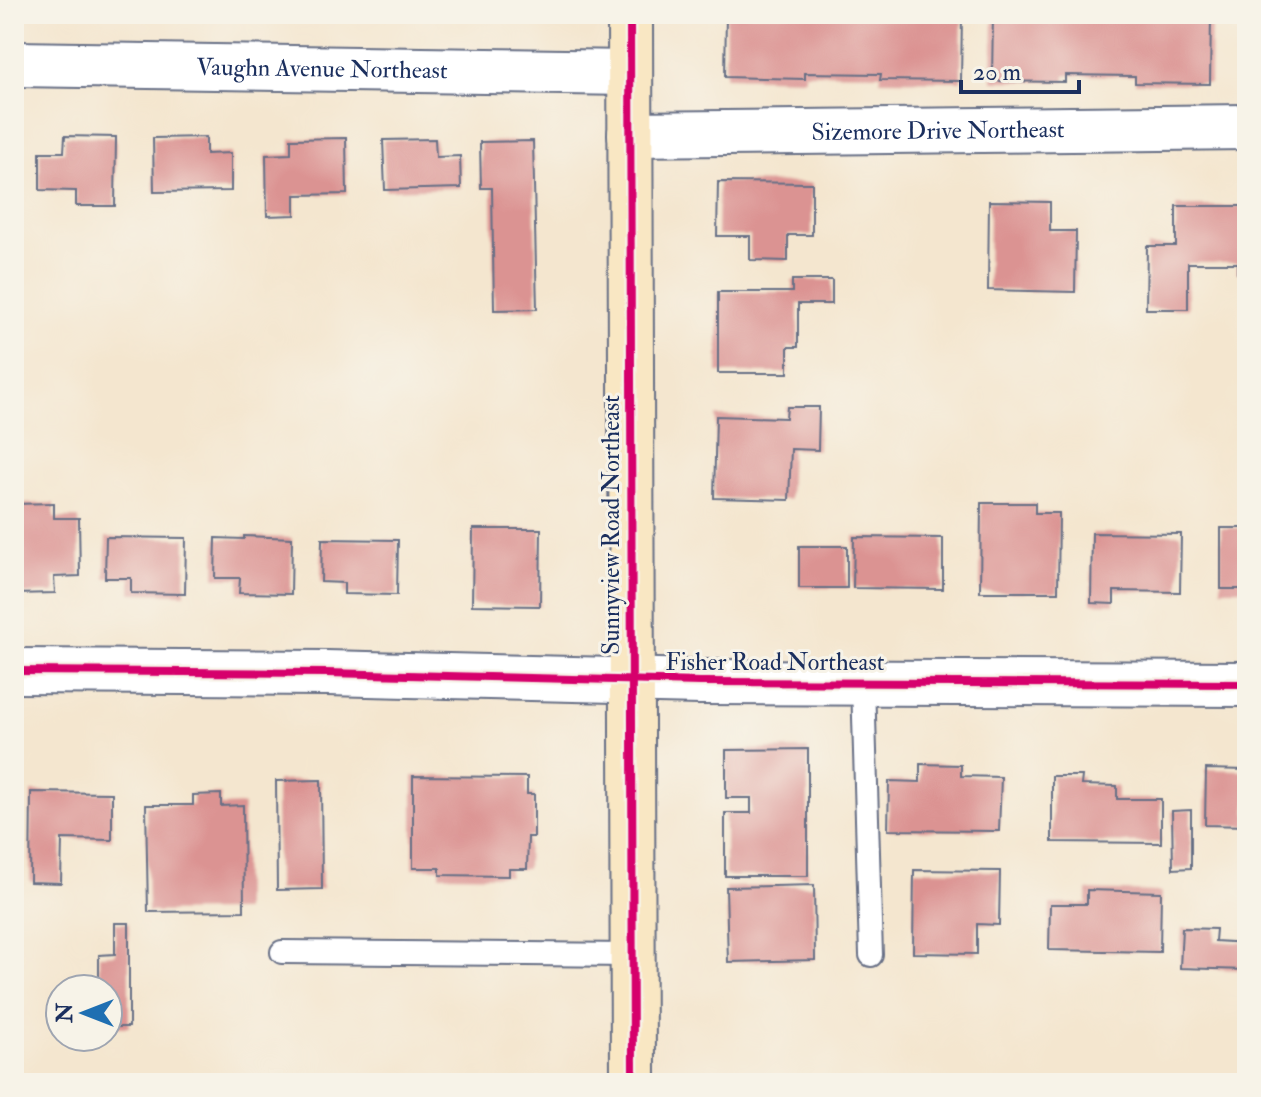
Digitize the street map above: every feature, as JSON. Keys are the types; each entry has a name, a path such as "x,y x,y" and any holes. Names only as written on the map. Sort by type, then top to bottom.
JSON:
{"main road":[{"name":"Sunnyview Road Northeast","path":"630,14 633,1083"}],"street":[{"name":"Vaughn Avenue Northeast","path":"14,64 630,73"},
{"name":"Sizemore Drive Northeast","path":"630,134 1247,127"},
{"name":"Fisher Road Northeast","path":"14,671 327,673 631,681 1247,684"}],"lane":[{"path":"863,683 871,955"},
{"path":"282,952 632,955"}],"building":[{"path":"726,14 962,14 961,81 880,80 881,74 805,73 805,79 725,77"},
{"path":"993,14 1211,15 1210,84 1135,83 1135,76 1065,75 1065,82 992,81"},
{"path":"65,136 116,137 115,206 76,206 76,191 40,190 40,152 64,152"},
{"path":"206,137 206,154 231,153 231,191 154,192 153,138"},
{"path":"346,138 347,194 295,195 295,215 267,216 266,155 291,154 291,139"},
{"path":"435,139 436,157 460,156 461,188 385,190 383,140"},
{"path":"533,141 537,309 494,310 492,188 481,188 480,142"},
{"path":"718,182 812,183 812,235 788,235 788,261 750,260 750,236 717,236"},
{"path":"989,201 1050,202 1050,231 1076,231 1075,292 988,290"},
{"path":"1176,206 1247,206 1247,273 1237,273 1237,263 1188,263 1188,309 1146,309 1147,246 1176,246"},
{"path":"792,280 832,280 832,304 798,304 798,347 788,347 788,373 718,373 718,292 792,292"},
{"path":"787,407 819,407 818,450 791,449 789,500 714,498 716,416 786,418"},
{"path":"54,503 54,518 79,518 80,576 54,577 55,593 14,594 14,504"},
{"path":"981,503 1035,503 1035,513 1059,513 1058,592 980,592"},
{"path":"1221,528 1247,528 1247,589 1221,589"},
{"path":"473,529 541,529 540,606 472,605"},
{"path":"1092,533 1181,534 1180,592 1114,591 1114,604 1091,603"},
{"path":"244,536 292,538 291,594 239,593 240,578 215,578 216,538 244,539"},
{"path":"106,537 186,538 185,594 131,593 131,578 105,578"},
{"path":"854,537 943,538 943,589 853,588"},
{"path":"322,539 398,540 397,595 344,594 344,583 321,582"},
{"path":"799,546 847,546 847,588 799,588"},
{"path":"808,749 808,876 725,876 725,813 751,813 751,798 726,798 726,750"},
{"path":"920,764 961,765 961,776 1001,777 999,831 888,830 889,781 920,782"},
{"path":"1206,769 1247,770 1247,826 1205,825"},
{"path":"413,776 527,777 527,794 534,794 534,837 528,837 527,869 509,869 509,876 440,875 440,868 413,868"},
{"path":"1052,776 1082,776 1081,785 1117,786 1117,799 1161,799 1161,843 1052,842"},
{"path":"321,780 322,889 277,890 276,781"},
{"path":"31,792 112,793 112,840 62,839 61,883 30,882"},
{"path":"221,794 221,806 243,805 244,911 148,912 146,805 193,805 193,795"},
{"path":"1191,810 1191,868 1173,869 1172,811"},
{"path":"914,870 1000,871 999,925 977,924 977,954 913,953"},
{"path":"814,885 815,960 728,962 726,887"},
{"path":"1087,890 1161,892 1160,952 1049,950 1050,904 1087,904"},
{"path":"115,923 129,923 129,1027 124,1027 124,973 99,973 99,955 115,954"},
{"path":"1182,928 1216,929 1215,941 1247,943 1247,970 1180,968"}],"cycle path":[{"path":"630,14 633,1083"},
{"path":"14,671 327,673 700,682 1247,684"}]}
